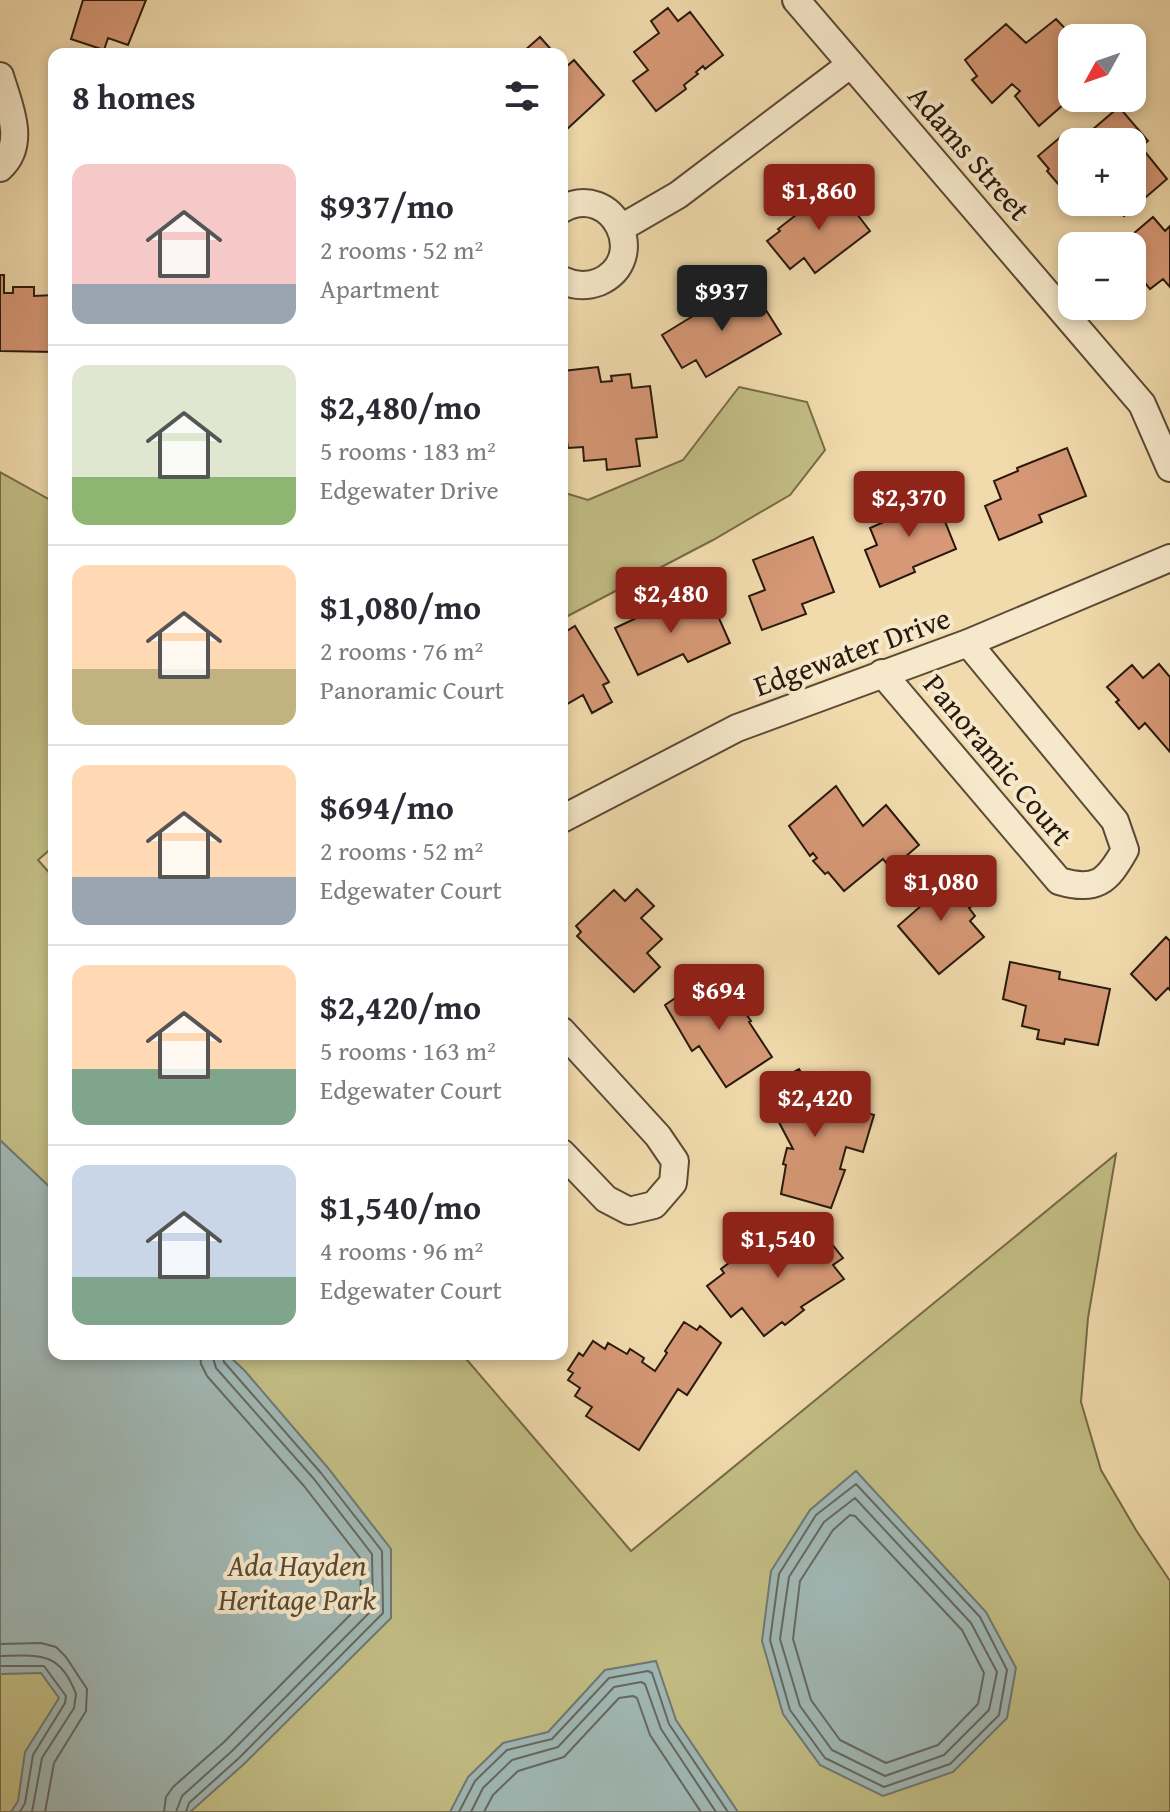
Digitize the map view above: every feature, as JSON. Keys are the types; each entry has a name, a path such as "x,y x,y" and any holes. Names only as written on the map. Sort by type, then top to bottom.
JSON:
{"street":[{"name":"Adams Street","path":"796,0 1142,404 1170,468"},
{"path":"621,228 678,195 851,64"},
{"path":"0,76 16,132 10,160 0,168"},
{"path":"568,207 579,203 604,209 621,228 624,242 616,269 606,279 593,285 579,286 568,282"},
{"name":"Edgewater Drive","path":"568,816 737,728 968,643 1170,558"},
{"name":"Panoramic Court","path":"882,673 1059,881 1080,887 1108,877 1125,850 1115,821 968,643"},
{"path":"568,1038 658,1136 675,1161 673,1183 654,1205 629,1211 606,1199 568,1159"}],"green space":[{"path":"739,387 807,402 825,450 790,495 713,540 568,616 568,494 588,500 683,460"},
{"name":"Ada Hayden Heritage Park","path":"0,472 48,499 48,851 38,860 48,871 48,1360 467,1360 631,1551 1116,1154 1088,1318 1081,1402 1101,1470 1170,1581 1170,1812 0,1812"}],"water":[{"path":"0,1140 48,1185 48,1360 233,1360 328,1468 391,1549 391,1618 244,1764 190,1812 11,1812 18,1801 25,1752 59,1698 41,1673 0,1674"},
{"path":"856,1471 986,1612 1016,1668 1007,1718 953,1772 883,1796 820,1765 783,1714 762,1641 771,1571 810,1510"},
{"path":"656,1661 676,1720 738,1812 450,1812 468,1777 503,1743 548,1732 605,1670"}],"building":[{"path":"83,0 146,0 128,45 108,38 105,48 98,48 71,39"},
{"path":"668,8 678,21 690,12 723,55 705,69 703,66 684,85 686,89 656,111 633,81 648,70 634,52 659,33 651,21"},
{"path":"1056,19 1061,24 1058,24 1058,109 1039,126 1015,96 1020,91 1012,84 992,103 972,80 977,76 965,60 1006,24 1026,43"},
{"path":"540,37 550,48 528,48"},
{"path":"574,60 604,95 568,128 568,65"},
{"path":"1113,112 1123,112 1137,128 1094,128"},
{"path":"1058,139 1058,184 1047,171 1049,169 1038,156"},
{"path":"1146,153 1167,179 1146,197"},
{"path":"837,188 870,231 815,273 804,258 790,269 767,241 819,197 821,200"},
{"path":"1153,217 1165,231 1170,226 1170,287 1163,279 1150,289 1146,284 1146,232 1135,232"},
{"path":"0,275 4,275 4,293 13,293 13,287 34,287 34,296 48,295 48,352 0,351"},
{"path":"752,288 781,334 706,377 696,360 682,368 662,335 706,308 710,314 721,307 719,302 735,292 738,297"},
{"path":"598,367 601,382 612,381 611,376 630,374 632,388 650,386 657,437 636,439 640,466 607,470 606,459 584,461 583,447 568,448 568,370"},
{"path":"1067,448 1086,496 1039,515 1042,522 999,540 985,506 1001,499 994,481"},
{"path":"918,489 923,504 936,499 956,549 913,567 915,572 880,587 865,550 877,545 870,528 902,514 896,499"},
{"path":"813,537 834,592 802,604 806,614 762,630 749,596 765,590 753,560"},
{"path":"690,597 698,615 714,607 730,643 688,662 683,654 638,675 615,628 664,605 666,609"},
{"path":"575,626 609,682 603,685 612,702 592,713 583,695 568,704 568,630"},
{"path":"1159,664 1170,677 1170,752 1145,723 1139,729 1107,687 1132,665 1143,678"},
{"path":"836,786 863,826 886,805 919,845 891,869 883,859 844,891 828,872 825,874 813,861 817,858 813,853 810,856 789,826"},
{"path":"937,869 972,906 969,908 975,916 970,921 984,937 939,974 898,926 922,905 910,891"},
{"path":"637,889 654,906 641,918 662,939 647,953 660,967 634,992 577,936 581,932 576,926 614,890 625,901"},
{"path":"1166,937 1170,941 1170,990 1168,988 1156,1000 1131,974"},
{"path":"1010,962 1060,972 1059,979 1110,989 1098,1045 1065,1039 1064,1044 1037,1039 1039,1030 1022,1026 1026,1006 1003,999"},
{"path":"695,985 703,997 723,985 751,1021 772,1057 726,1087 699,1046 692,1051 665,1005"},
{"path":"799,1069 816,1098 874,1115 863,1152 846,1147 840,1169 845,1170 831,1208 781,1194 787,1148 793,1149 762,1090"},
{"path":"803,1226 815,1240 823,1233 843,1258 833,1265 844,1279 801,1307 804,1310 785,1325 782,1322 764,1336 742,1308 731,1317 707,1286 724,1273 721,1269 750,1247 761,1261 773,1251 769,1247 784,1235 789,1241 788,1237"},
{"path":"684,1322 697,1330 700,1326 721,1343 687,1395 678,1389 639,1450 586,1416 592,1407 575,1396 580,1388 568,1380 573,1373 568,1370 579,1353 583,1356 593,1341 605,1349 608,1343 627,1354 630,1349 644,1358 642,1362 655,1371"}]}
